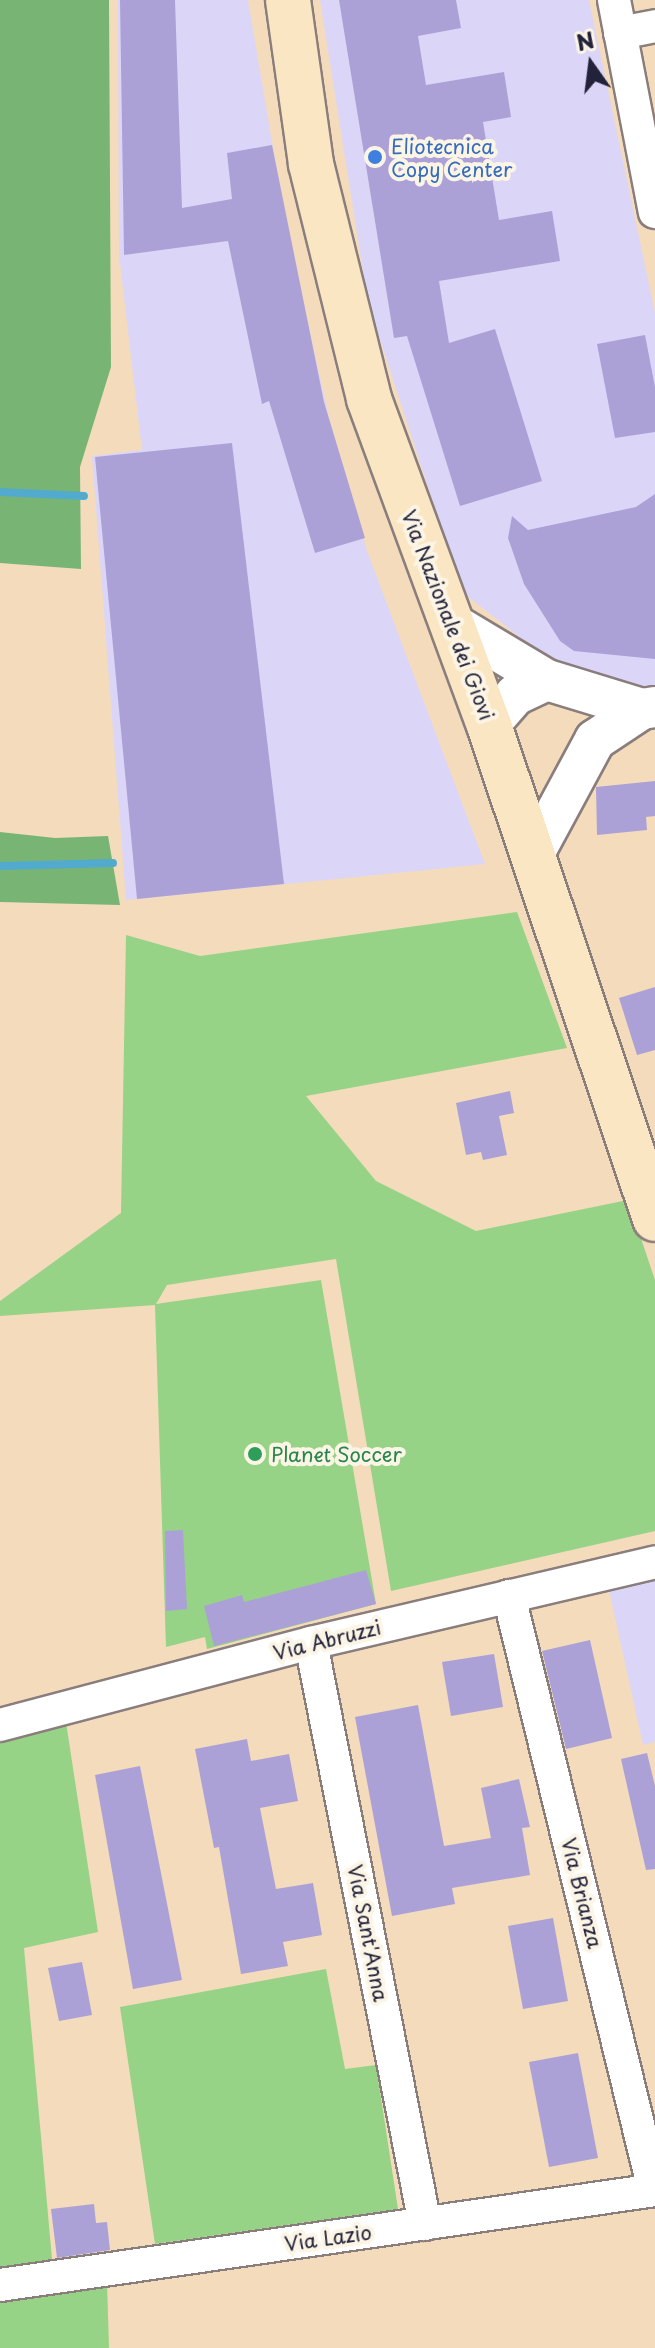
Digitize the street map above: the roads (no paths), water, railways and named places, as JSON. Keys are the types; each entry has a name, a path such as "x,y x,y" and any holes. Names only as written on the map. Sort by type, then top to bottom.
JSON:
{"main road":[{"name":"Via Nazionale dei Giovi","path":"288,0 311,164 342,306 388,454 489,725 652,1203"}],"street":[{"path":"614,0 655,212"},
{"path":"620,33 655,26"},
{"path":"453,624 547,680 648,708"},
{"path":"489,725 515,695 547,680"},
{"path":"532,857 572,777 595,740 648,708"},
{"path":"504,775 541,784 572,777"},
{"name":"Via Abruzzi","path":"0,1725 311,1643 655,1562"},
{"name":"Via Brianza","path":"509,1596 654,2190"},
{"name":"Via Sant'Anna","path":"311,1643 425,2224"},
{"name":"Via Lazio","path":"0,2285 654,2190"}],"waterway":[{"path":"0,492 84,496"},
{"path":"0,866 113,863"}],"place":[{"name":"Eliotecnica Copy Center","path":"375,157"},
{"name":"Planet Soccer","path":"255,1454"}]}
